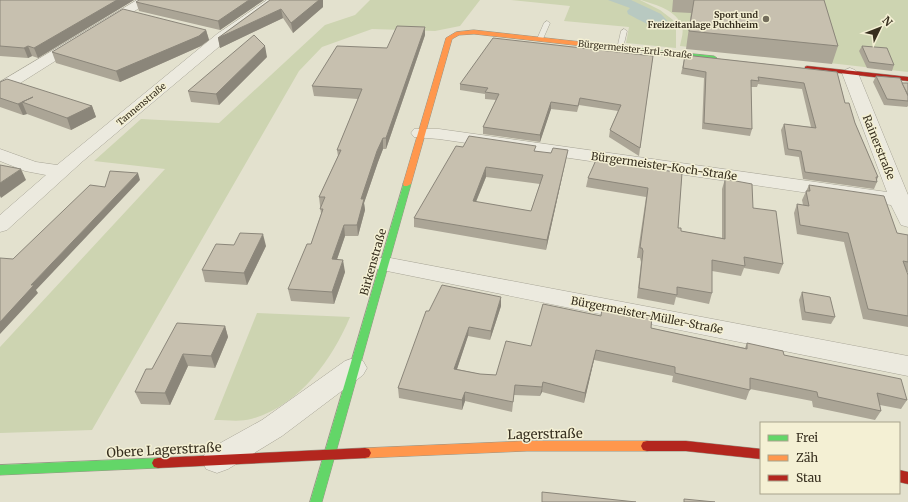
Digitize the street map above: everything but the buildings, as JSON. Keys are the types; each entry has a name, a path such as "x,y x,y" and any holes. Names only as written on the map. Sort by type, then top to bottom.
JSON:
{"street":[{"path":"0,89 146,0"},
{"name":"Tannenstraße","path":"0,226 214,35 275,0"},
{"path":"124,13 140,17"},
{"name":"Bürgermeister-Ertl-Straße","path":"458,33 474,32 726,59"},
{"name":"Birkenstraße","path":"316,502 385,264 420,133 449,38 458,33"},
{"path":"796,67 908,79"},
{"name":"Rainerstraße","path":"850,73 904,200 908,222"},
{"name":"Bürgermeister-Koch-Straße","path":"420,133 439,134 904,200"},
{"path":"0,154 32,167 61,171"},
{"name":"Bürgermeister-Müller-Straße","path":"385,264 908,366"},
{"path":"217,460 272,428 354,368"},
{"name":"Lagerstraße","path":"329,456 534,446 686,446 760,454"},
{"name":"Obere Lagerstraße","path":"0,470 329,456"}],"lane":[{"path":"540,39 547,23"},
{"path":"619,48 624,31"}],"green space":[{"path":"370,0 480,0 460,26 435,31 372,29 322,47 299,71 92,430 0,433 0,347 165,169 94,161 141,119 219,123 325,25 355,15"},
{"path":"511,0 640,0 660,10 673,20 676,29 676,48 626,43 629,27 564,21 570,6"},
{"path":"641,0 908,0 908,72 680,46 683,29 676,16 665,9"},
{"path":"257,313 350,317 334,349 323,365 299,392 284,404 268,413 247,420 214,420"}],"shaded area":[{"path":"608,0 631,0 661,14 673,27 661,28 650,25 628,14 627,11 630,8"}],"traffic: fast":[{"path":"636,50 714,58"},
{"path":"316,502 407,184"},
{"path":"0,470 158,463"}],"traffic: slow":[{"path":"407,184 449,38 458,33 474,32 636,50"},
{"path":"365,453 527,446 647,446"}],"traffic: jam":[{"path":"807,68 908,79"},
{"path":"647,446 686,446 760,454"},
{"path":"158,463 365,453"},
{"path":"900,476 908,478"}],"place":[{"name":"Sport und Freizeitanlage Puchheim","path":"766,19"}]}
